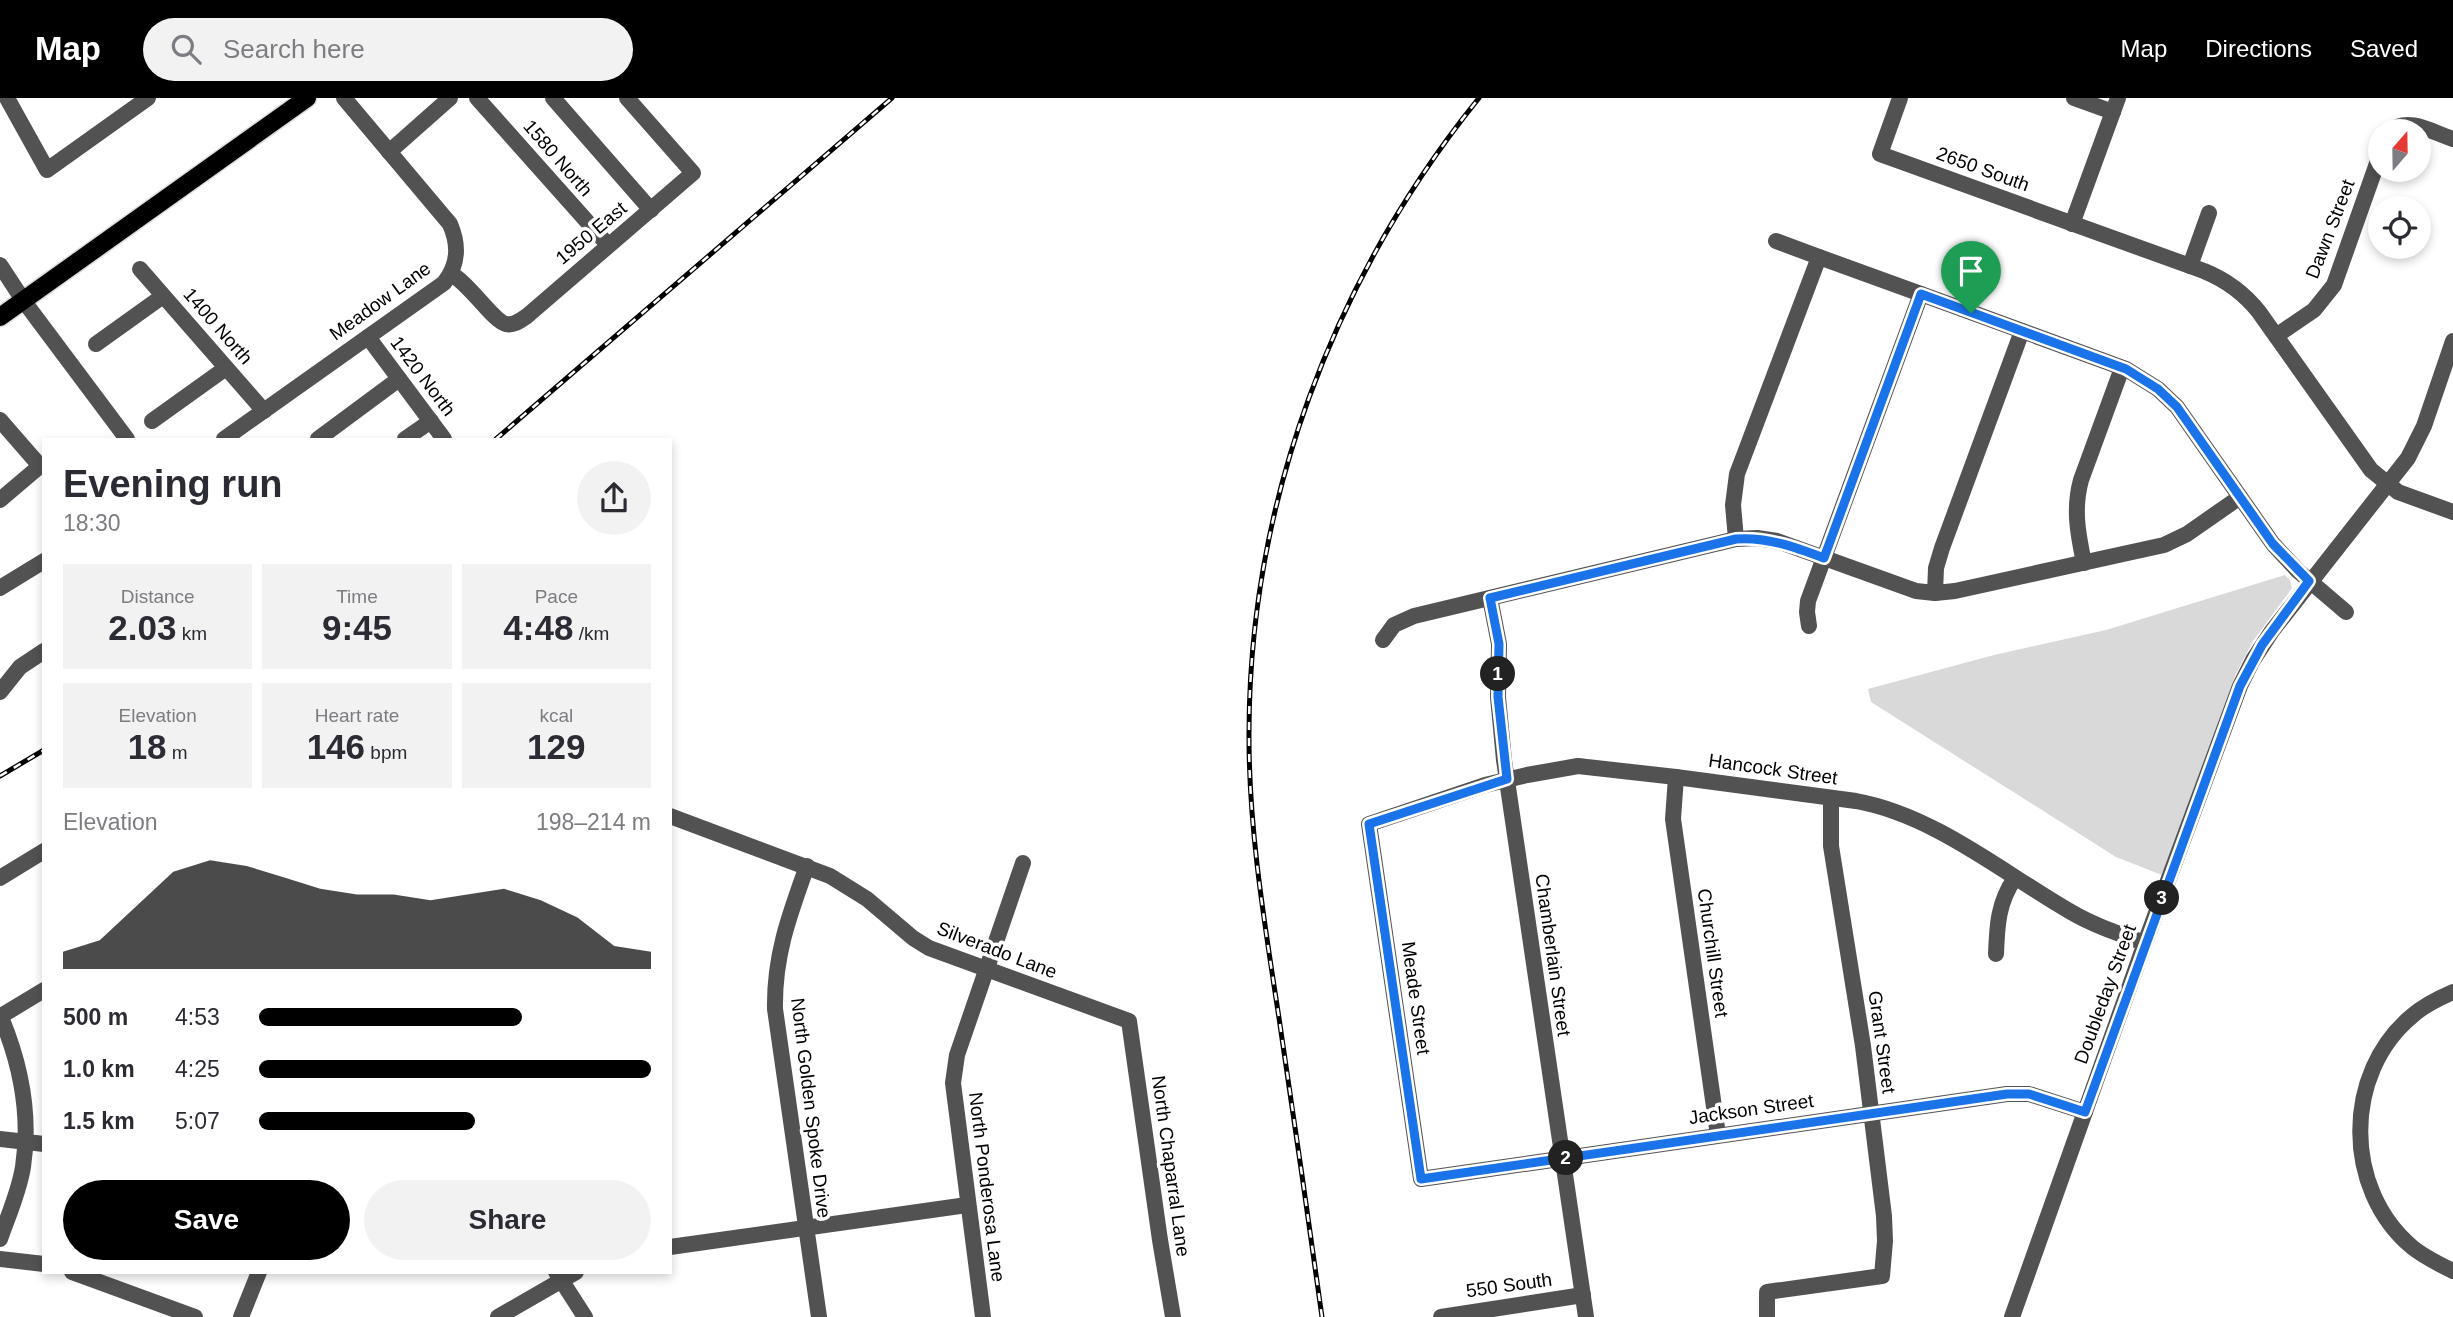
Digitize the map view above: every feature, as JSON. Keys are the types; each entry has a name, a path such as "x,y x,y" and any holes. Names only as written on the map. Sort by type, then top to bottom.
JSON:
{"main road":[{"path":"0,317 307,98"}],"street":[{"path":"7,98 47,170 148,98"},
{"name":"Meadow Lane","path":"225,438 444,283 456,261 457,240 450,223 344,98"},
{"path":"389,152 450,98"},
{"name":"1580 North","path":"477,98 608,245"},
{"name":"1580 North","path":"553,98 651,210"},
{"name":"1950 East","path":"451,274 467,285 497,319 505,324 516,323 693,173 627,98"},
{"name":"2650 South","path":"1900,98 1880,155 2190,266 2236,288 2252,303 2364,462 2388,485 2405,495 2453,512"},
{"path":"2072,224 2115,105 2074,98"},
{"path":"2431,132 2453,139"},
{"name":"Dawn Street","path":"2276,336 2314,310 2329,294 2338,276 2371,182"},
{"path":"2190,266 2209,213"},
{"path":"1776,241 2122,368 2147,381 2177,407 2279,550 2309,581 2346,612"},
{"path":"1736,539 1733,505 1737,474 1819,257"},
{"path":"0,265 126,438"},
{"name":"1400 North","path":"140,269 264,411"},
{"path":"1809,626 1808,601 1921,294"},
{"path":"96,344 163,296"},
{"path":"1935,593 1935,578 1942,548 2022,331"},
{"name":"1420 North","path":"368,337 443,438"},
{"name":"Doubleday Street","path":"2012,1317 2240,686 2262,645 2309,581 2388,485 2417,442 2453,341"},
{"path":"152,421 226,368"},
{"path":"2084,563 2076,525 2077,498 2081,480 2122,368"},
{"path":"319,438 399,379"},
{"path":"0,420 40,466 0,500"},
{"path":"406,438 431,421"},
{"path":"1383,640 1394,625 1407,618 1736,539 1777,541 1908,589 1935,593 1955,591 2153,549 2176,540 2239,497"},
{"path":"0,588 42,562"},
{"name":"Chamberlain Street","path":"1490,598 1499,644 1498,697 1507,779 1586,1317"},
{"path":"0,692 20,667 42,652"},
{"name":"Hancock Street","path":"1369,824 1507,779 1578,766 1875,805 1901,813 1934,829 2086,920 2146,943"},
{"name":"Churchill Street","path":"1676,777 1673,819 1718,1135"},
{"name":"Grant Street","path":"1768,1317 1767,1292 1882,1276 1884,1216 1863,1046 1830,846 1831,799"},
{"name":"Silverado Lane","path":"672,817 807,866 851,888 879,908 912,938 929,948 1129,1021"},
{"name":"Meade Street","path":"1369,824 1421,1179"},
{"path":"0,878 42,852"},
{"name":"North Ponderosa Lane","path":"983,1317 953,1083 957,1055 1023,863"},
{"name":"North Golden Spoke Drive","path":"807,866 782,936 775,982 775,1009 819,1317"},
{"path":"1996,954 2000,905 2015,878"},
{"path":"0,1239 23,1169 26,1111 20,1068 0,1015 42,991"},
{"path":"2453,992 2411,1016 2382,1050 2364,1093 2360,1147 2365,1172 2377,1203 2392,1225 2412,1247 2453,1271"},
{"name":"North Chaparral Lane","path":"1129,1021 1173,1317"},
{"name":"Jackson Street","path":"1421,1179 2007,1094 2029,1094 2085,1112"},
{"path":"0,1139 42,1144"},
{"path":"672,1247 967,1205"},
{"path":"0,1259 42,1264"},
{"path":"77,1274 195,1317"},
{"path":"241,1317 258,1274"},
{"path":"498,1317 558,1276 586,1317"},
{"name":"550 South","path":"1441,1317 1583,1295"}],"shaded area":[{"path":"2285,575 2292,588 2253,641 2236,674 2162,875 2116,857 1871,702 1868,689 1994,655 2106,630"}],"railway":[{"path":"497,438 892,98"},
{"path":"1322,1317 1263,914 1252,808 1249,738 1253,651 1264,565 1283,480 1309,398 1342,318 1381,241 1427,168 1479,98"},
{"path":"0,776 42,751"}],"route":[{"path":"1921,294 1971,313 2126,369 2158,389 2177,407 2273,544 2309,581 2262,645 2240,686 2085,1112 2029,1094 2007,1094 1421,1179 1369,824 1507,779 1498,697 1499,644 1490,598 1736,539 1777,541 1824,558 1921,294"}]}
